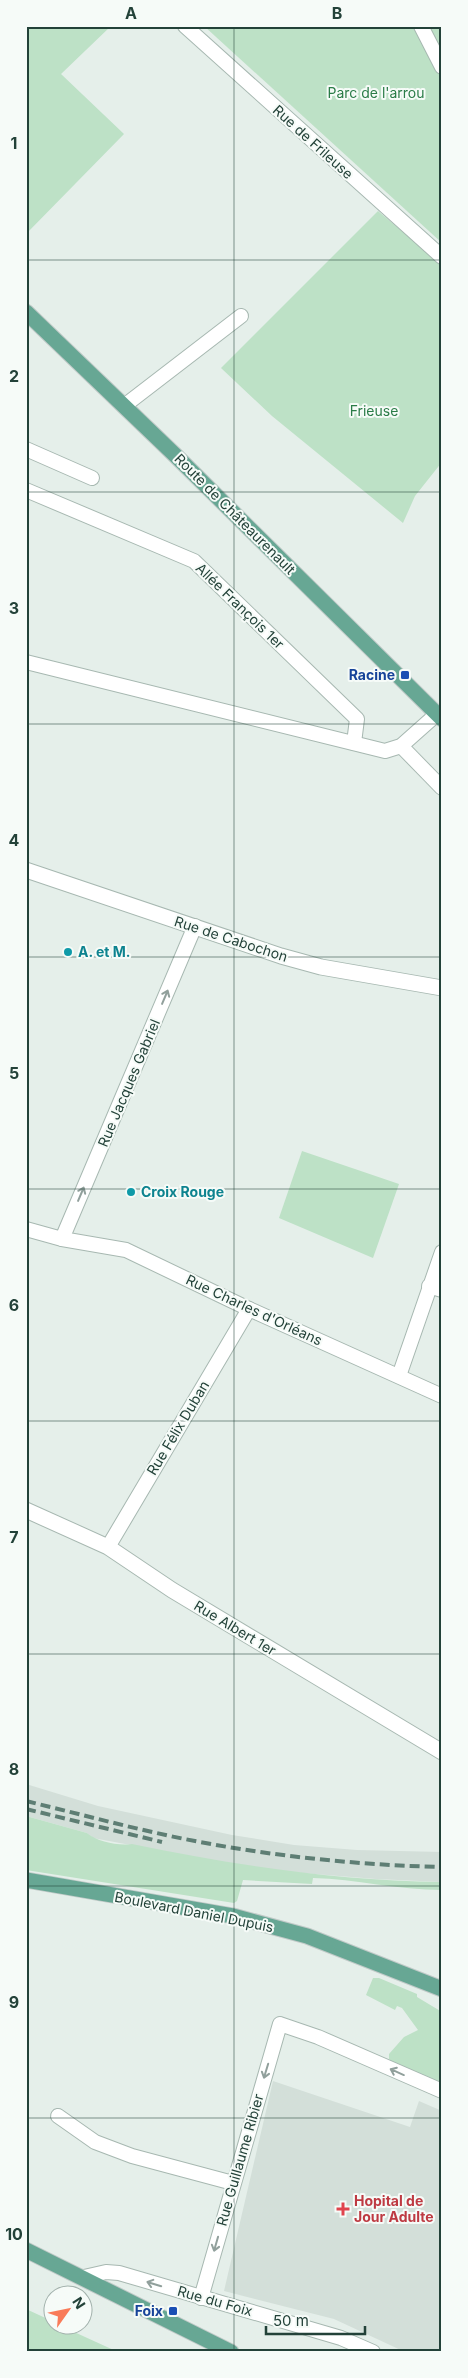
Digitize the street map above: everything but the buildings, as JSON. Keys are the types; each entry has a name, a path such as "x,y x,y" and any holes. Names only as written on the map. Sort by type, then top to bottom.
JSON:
{"main road":[{"name":"Route de Châteaurenault","path":"26,312 439,716"},
{"name":"Boulevard Daniel Dupuis","path":"26,1880 233,1916 307,1936 442,1989"},
{"path":"26,2250 84,2277 231,2352"}],"street":[{"name":"Rue de Frileuse","path":"185,26 442,257"},
{"path":"421,26 442,67"},
{"path":"124,406 241,316"},
{"path":"26,449 92,478"},
{"name":"Allée François 1er","path":"26,490 194,561 357,719 354,743"},
{"path":"26,662 386,751 401,746 439,716"},
{"path":"401,746 442,788"},
{"name":"Rue de Cabochon","path":"26,870 281,956 321,967 442,988"},
{"name":"Rue Jacques Gabriel","path":"62,1239 195,926"},
{"name":"Rue Charles d'Orléans","path":"26,1229 62,1239 126,1250 249,1309 442,1396"},
{"path":"399,1376 436,1288 442,1252"},
{"name":"Rue Félix Duban","path":"108,1547 249,1309"},
{"name":"Rue Albert 1er","path":"26,1510 108,1547 180,1595 442,1752"},
{"name":"Rue Guillaume Ribier","path":"201,2298 280,2024 318,2037 442,2091"},
{"path":"58,2116 95,2142 169,2167 233,2183"},
{"name":"Rue du Foix","path":"84,2277 93,2274 119,2273 341,2338 373,2352"}],"shaded area":[{"path":"26,1784 98,1806 232,1835 294,1845 357,1850 442,1852 442,1882 290,1872 227,1863 93,1838 87,1833 26,1816"},
{"name":"Hopital de Jour Adulte","path":"273,2081 410,2127 419,2101 442,2111 442,2352 405,2352 334,2319 224,2291"}],"green space":[{"path":"26,26 111,26 61,74 124,134 26,234"},
{"name":"Parc de l'arrou","path":"204,26 442,26 442,243"},
{"name":"Frieuse","path":"378,211 442,265 442,462 415,496 403,523 272,416 221,368"},
{"path":"302,1151 399,1184 373,1258 279,1218"},
{"path":"26,1816 87,1833 102,1841 115,1844 132,1844 209,1859 325,1875 364,1879 442,1882 442,1890 313,1878 312,1884 243,1880 237,1901 234,1903 26,1870"},
{"path":"373,1978 379,1978 417,1994 417,1997 442,2012 442,2083 396,2065 389,2059 389,2054 404,2037 418,2030 402,2008 397,2006 395,2010 366,1995"},
{"path":"26,2309 42,2316 42,2336 83,2336 118,2352 26,2352"}],"railway":[{"path":"26,1801 156,1833 260,1852 320,1859 442,1867"},
{"path":"26,1809 162,1842"}],"place":[{"name":"Racine","path":"405,675"},
{"name":"A. et M.","path":"68,952"},
{"name":"Croix Rouge","path":"131,1192"},
{"name":"Hopital de Jour Adulte","path":"343,2209"},
{"name":"Foix","path":"173,2311"}]}
